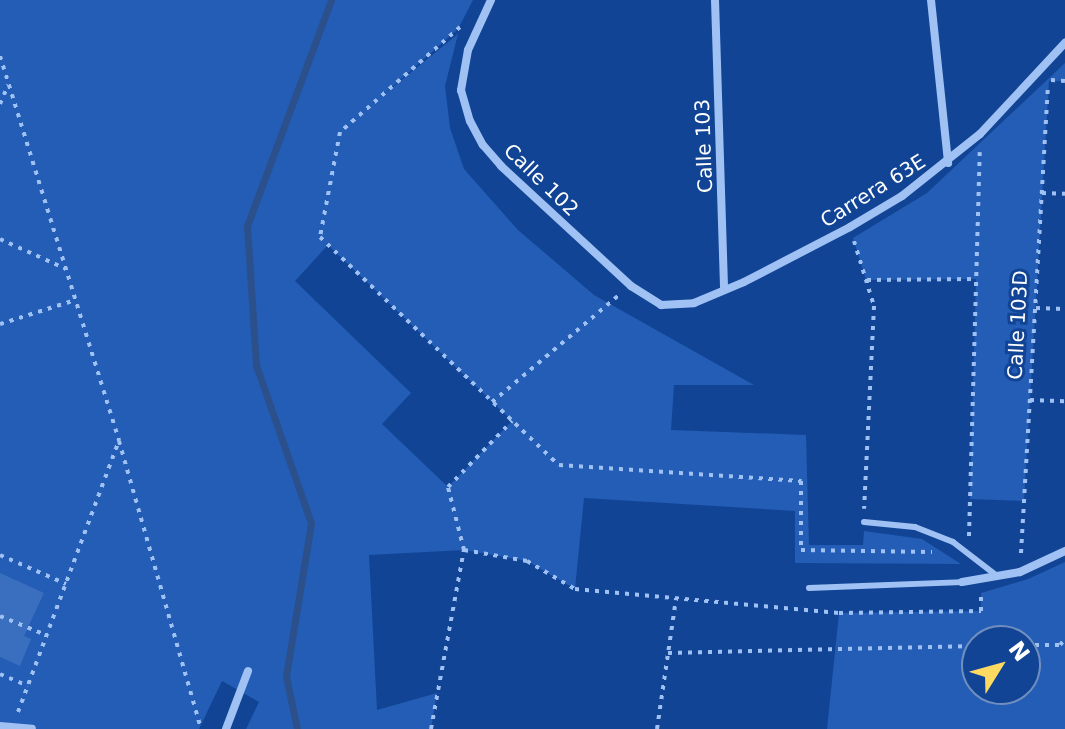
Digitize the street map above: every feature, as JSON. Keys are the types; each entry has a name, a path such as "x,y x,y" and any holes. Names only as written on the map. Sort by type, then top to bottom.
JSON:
{"street":[{"name":"Calle 102","path":"491,0 468,50 461,90 470,121 501,166 631,286 661,305"},
{"name":"Calle 103","path":"715,0 724,290"},
{"path":"931,0 948,163"},
{"name":"Carrera 63E","path":"661,305 694,303 850,227 948,163 980,134 1065,43"},
{"path":"962,582 1020,572 1065,551"},
{"path":"226,729 248,671"},
{"path":"0,726 32,729"}],"lane":[{"path":"864,522 915,527 968,552 998,578"},
{"path":"809,588 962,582"}],"path":[{"path":"491,0 340,132 320,237 559,465 801,481 801,550 938,552"},
{"path":"0,56 119,441 201,729"},
{"name":"Calle 103D","path":"1020,572 1049,80"},
{"path":"0,104 9,84"},
{"path":"968,552 980,134"},
{"path":"1042,193 1065,194"},
{"path":"850,227 874,306 864,522"},
{"path":"0,239 66,269"},
{"path":"866,280 976,279"},
{"path":"492,402 631,286"},
{"path":"0,324 75,300"},
{"path":"1036,308 1065,309"},
{"path":"1030,400 1065,401"},
{"path":"431,729 464,550 448,487 512,421"},
{"path":"13,725 119,441"},
{"path":"464,550 527,561 575,589 839,613 981,611 981,580"},
{"path":"0,555 66,584"},
{"path":"657,729 676,598"},
{"path":"0,616 46,635"},
{"path":"1041,645 1060,645 1065,639"},
{"path":"668,653 961,646"},
{"path":"0,674 28,686"}],"shaded area":[{"path":"0,0 473,0 458,29 381,97 458,34 445,86 450,128 464,169 518,230 594,295 754,385 674,385 671,430 806,435 809,545 863,545 864,531 922,539 961,564 795,563 795,511 584,498 575,589 527,561 464,550 369,555 377,710 437,693 431,729 246,729 259,702 222,681 199,729 0,729","holes":["328,245 512,421 448,487 382,424 411,393 295,281"]},
{"path":"1065,63 1065,81 1049,81 1024,501 970,499 976,279 866,280 853,238 927,193"},
{"path":"1065,562 1065,729 827,729 839,613 981,611 981,593 1028,579"}],"building":[{"path":"0,573 44,593 24,636 31,639 20,666 0,657"}],"waterway":[{"path":"297,729 286,676 311,523 256,365 247,226 331,0"}]}
